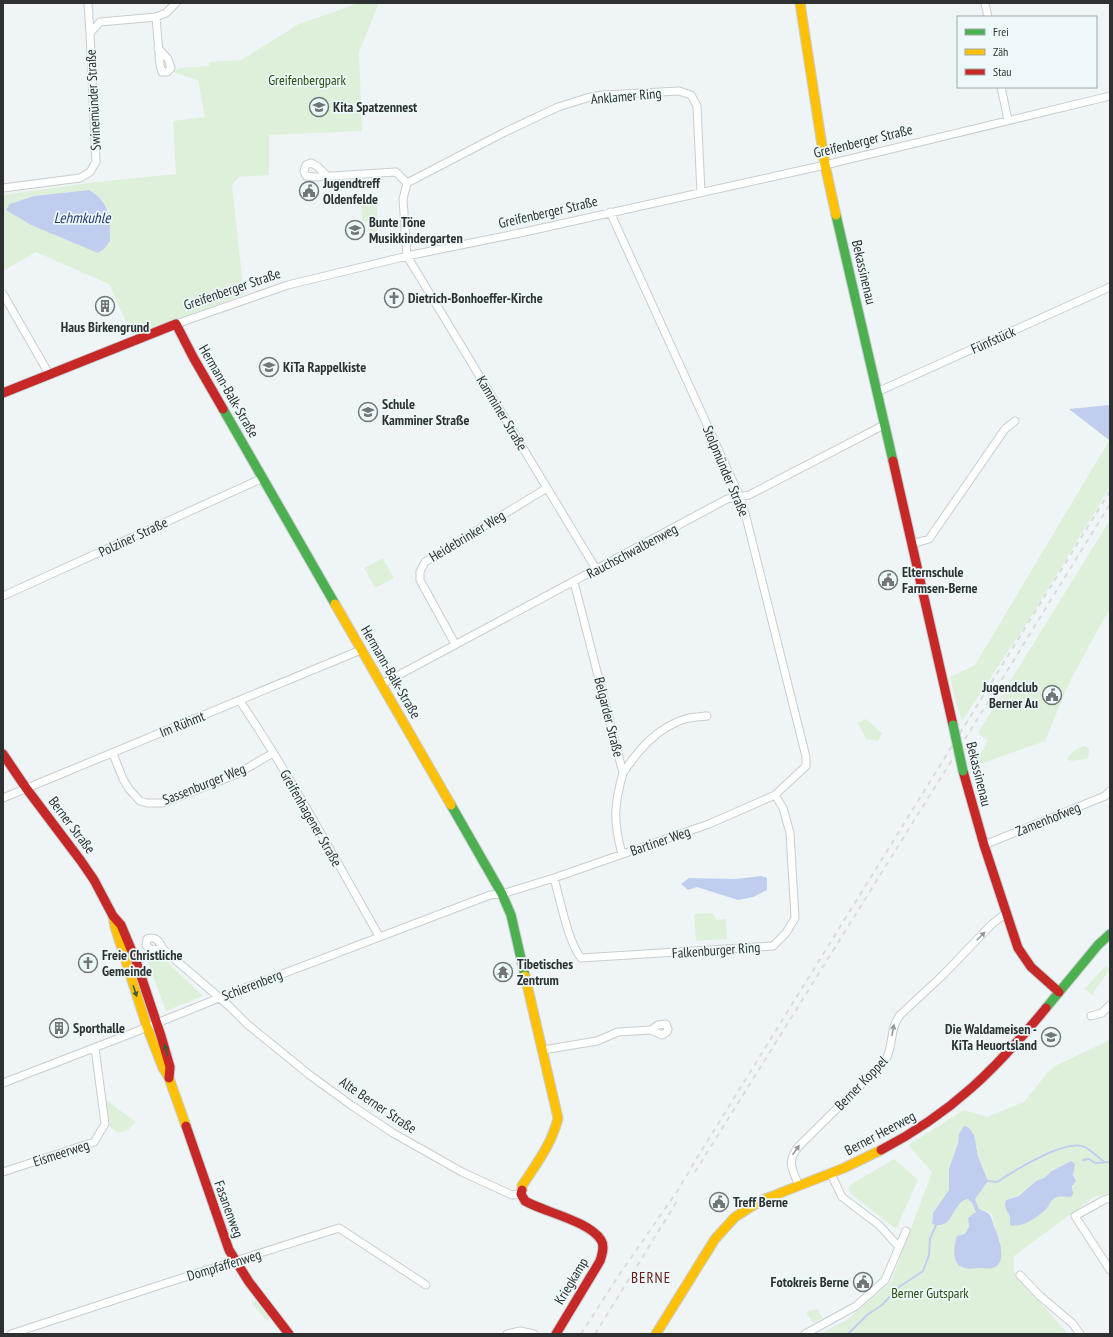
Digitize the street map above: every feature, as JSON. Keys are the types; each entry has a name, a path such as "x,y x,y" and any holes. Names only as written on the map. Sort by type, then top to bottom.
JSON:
{"street":[{"name":"Swinemünder Straße","path":"3,188 80,178 90,172 96,162 88,3"},
{"name":"Swinemünder Straße","path":"90,33 100,22 156,17 166,14 176,3"},
{"name":"Bekassinenau","path":"800,3 826,165 952,725 964,771 984,845 1006,914 1021,954 1036,972 1059,992"},
{"path":"985,3 988,16"},
{"path":"156,17 158,48"},
{"path":"1002,88 1008,120"},
{"name":"Anklamer Ring","path":"408,183 505,132 558,107 590,97 603,95 679,91 691,95 698,106 701,193"},
{"name":"Greifenberger Straße","path":"3,393 176,324 288,284 407,256 826,165 1110,96"},
{"path":"326,175 396,172 408,183 403,199 407,256"},
{"name":"Stolpmünder Straße","path":"610,212 740,497 806,757 806,766"},
{"name":"Kamminer Straße","path":"407,256 596,569"},
{"name":"Fünfstück","path":"877,392 1110,287"},
{"path":"3,294 49,374"},
{"name":"Hermann-Balk-Straße","path":"176,324 193,357 502,894 511,915 557,1110 557,1126 553,1136 522,1186 521,1194"},
{"path":"912,544 928,539 1005,429 1015,421"},
{"name":"Rauchschwalbenweg","path":"382,684 727,499 749,495 884,425"},
{"name":"Polziner Straße","path":"3,596 263,478"},
{"name":"Heidebrinker Weg","path":"455,644 420,580 420,572 425,562 547,488"},
{"name":"Belgarder Straße","path":"574,582 623,773 618,790 615,812 617,835 622,854"},
{"name":"Im Rühmt","path":"3,798 113,754 361,650"},
{"name":"Greifenhagener Straße","path":"240,701 273,753 379,936"},
{"path":"623,773 645,744 663,729 686,718 707,716"},
{"name":"Sassenburger Weg","path":"113,754 128,789 140,801 147,803 163,803 237,774 273,753"},
{"name":"Berner Straße","path":"3,754 26,788 89,872 114,916 115,927 128,953"},
{"name":"Bartiner Weg","path":"502,894 554,878 709,824 775,795 806,766"},
{"name":"Zamenhofweg","path":"984,845 1105,796 1110,791"},
{"name":"Falkenburger Ring","path":"554,878 572,942 576,953 581,958 773,946 786,932 795,918 790,833 784,808 775,795"},
{"name":"Schierenberg","path":"3,1083 379,936 490,895 502,894"},
{"name":"Berner Koppel","path":"799,1186 791,1165 791,1160 796,1149 885,1061 889,1054 894,1026 900,1015 933,985 991,925 1006,914"},
{"name":"Berner Heerweg","path":"656,1334 724,1226 734,1216 750,1205 831,1174 872,1155 906,1137 948,1109 970,1092 997,1065 1098,946 1110,934"},
{"name":"Alte Berner Straße","path":"164,950 247,1024 311,1076 393,1133 462,1172 512,1195 521,1194 524,1201 582,1226 591,1231 601,1240"},
{"name":"Fasanenweg","path":"128,953 157,1023 170,1067 169,1078"},
{"name":"Fasanenweg","path":"128,953 147,1027 163,1068 169,1078 224,1239 235,1261 249,1282 289,1334"},
{"path":"1091,1016 1102,1013 1110,1005"},
{"path":"543,1050 597,1041 618,1032 651,1030"},
{"name":"Eismeerweg","path":"3,1172 94,1142 105,1124 95,1048"},
{"path":"831,1174 842,1197 879,1225 899,1247"},
{"path":"1110,1198 1075,1216 1110,1270"},
{"name":"Dompfaffenweg","path":"11,1334 340,1228 426,1285"},
{"path":"805,1334 856,1306 886,1280 906,1231"},
{"name":"Kriegkamp","path":"556,1334 600,1261 603,1249 601,1240"},
{"path":"1020,1275 1040,1296 1073,1324 1080,1334"},
{"path":"507,1334 520,1331 534,1334"}],"green space":[{"name":"Greifenbergpark","path":"359,3 379,3 359,52 362,131 269,135 269,175 239,177 232,185 244,295 132,335 109,284 36,252 3,271 3,195 96,182 176,174 173,121 205,117 198,80 172,72 180,68 209,66 209,62 241,60 299,24","holes":["89,190 99,197 105,204 109,218 108,226 98,252 31,225 7,210 34,196"]},
{"path":"377,203 377,237 369,238 368,221 362,221 361,204"},
{"path":"1110,439 1110,487 1029,620 962,721 950,677 975,665"},
{"path":"1110,520 1110,608 1070,681 1045,741 972,767 988,741 978,733"},
{"path":"383,558 394,578 375,588 364,568"},
{"path":"866,719 882,733 878,741 866,739 858,723"},
{"path":"1084,746 1089,748 1087,759 1071,761 1067,759 1070,754"},
{"path":"711,913 715,916 716,920 726,919 727,939 696,941 694,914"},
{"path":"144,952 160,955 203,996 166,1011"},
{"path":"1106,966 1110,969 1110,972 1108,972 1093,993 1094,996 1084,989"},
{"name":"Berner Gutspark","path":"1110,1040 1110,1193 1094,1197 1014,1256 1014,1271 1021,1282 1068,1334 819,1334 847,1320 891,1282 932,1172 908,1145 964,1110 987,1117 1024,1102 1048,1072 1057,1065","holes":["959,1134 977,1146 978,1156 988,1181 975,1199 979,1209 987,1211 992,1215 995,1229 1000,1241 993,1268 962,1267 956,1260 976,1212 972,1203 968,1199 960,1204 952,1217 932,1224 932,1218 939,1204 949,1190","1071,1161 1073,1174 1071,1197 1056,1198 1044,1211 1030,1221 1015,1225 1010,1224 1006,1200 1019,1196 1036,1181 1044,1178 1052,1171"]},
{"path":"106,1100 136,1122 128,1130 118,1133 108,1125"},
{"path":"894,1159 918,1180 896,1229 851,1194 848,1189 850,1185"},
{"path":"256,1301 270,1318 267,1321 252,1303"},
{"path":"817,1309 823,1318 813,1323 806,1313"}],"water":[{"name":"Lehmkuhle","path":"89,190 102,200 108,212 110,225 110,241 104,249 98,253 31,225 6,210 10,204 34,196"},
{"path":"1110,405 1109,440 1069,409"},
{"path":"761,876 767,878 767,890 753,897 738,900 697,887 688,890 681,884 689,878 736,879"},
{"path":"964,1126 968,1127 974,1135 978,1156 988,1181 975,1199 979,1209 990,1215 999,1240 1001,1251 1000,1262 993,1268 971,1269 962,1267 956,1261 954,1248 957,1236 965,1234 969,1227 968,1218 976,1212 972,1203 968,1199 958,1205 949,1220 945,1223 939,1225 932,1224 933,1213 949,1190 949,1169 958,1143 959,1134"},
{"path":"1071,1161 1075,1164 1073,1175 1076,1181 1072,1186 1073,1194 1071,1197 1056,1198 1043,1212 1025,1224 1015,1226 1010,1225 1010,1217 1005,1205 1006,1200 1019,1196 1036,1181 1044,1178 1052,1171"}],"waterway":[{"path":"988,1181 997,1182 1038,1158 1051,1152 1073,1146 1082,1146 1090,1150 1104,1162"},
{"path":"1083,1160 1089,1159 1095,1163 1110,1162"},
{"path":"848,1334 867,1315 882,1305 899,1287 923,1271 929,1255 930,1239 936,1225"}],"railway":[{"path":"581,1334 617,1278 678,1190 1110,491"},
{"path":"695,1172 1110,504"},
{"path":"595,1334 679,1198"}],"traffic: fast":[{"path":"836,215 893,461"},
{"path":"223,409 335,604"},
{"path":"953,725 963,771"},
{"path":"451,805 502,894 511,915 525,976"},
{"path":"1046,1008 1098,945 1110,934"}],"traffic: slow":[{"path":"800,3 825,165 836,215"},
{"path":"335,604 451,805"},
{"path":"113,916 115,927 147,1027 163,1068 169,1078 186,1126"},
{"path":"522,1190 522,1186 548,1145 558,1118 525,976"},
{"path":"656,1334 715,1239 735,1217 760,1201 844,1168 881,1150"}],"traffic: jam":[{"path":"3,393 176,324 223,409"},
{"path":"893,461 953,725"},
{"path":"3,754 26,788 81,861 94,880 113,916 121,925 136,961 161,1036 170,1067 169,1078"},
{"path":"963,771 984,845 1018,948 1031,967 1059,992"},
{"path":"881,1150 930,1121 971,1088 1009,1051 1046,1008"},
{"path":"186,1126 229,1250 249,1282 289,1334"},
{"path":"522,1190 521,1194 525,1201 587,1227 595,1233 603,1245 600,1261 556,1334"}],"place":[{"name":"Kita Spatzennest","path":"319,107"},
{"name":"Jugendtreff Oldenfelde","path":"309,191"},
{"name":"Bunte Töne Musikkindergarten","path":"355,230"},
{"name":"Dietrich-Bonhoeffer-Kirche","path":"394,298"},
{"name":"Haus Birkengrund","path":"105,306"},
{"name":"KiTa Rappelkiste","path":"269,367"},
{"name":"Schule Kamminer Straße","path":"368,412"},
{"name":"Elternschule Farmsen-Berne","path":"888,580"},
{"name":"Jugendclub Berner Au","path":"1052,695"},
{"name":"Freie Christliche Gemeinde","path":"88,963"},
{"name":"Tibetisches Zentrum","path":"503,972"},
{"name":"Sporthalle","path":"59,1028"},
{"name":"Die Waldameisen - KiTa Heuortsland","path":"1051,1037"},
{"name":"Treff Berne","path":"719,1202"},
{"name":"Fotokreis Berne","path":"863,1282"}],"district":[{"name":"BERNE","path":"651,1277"}]}
